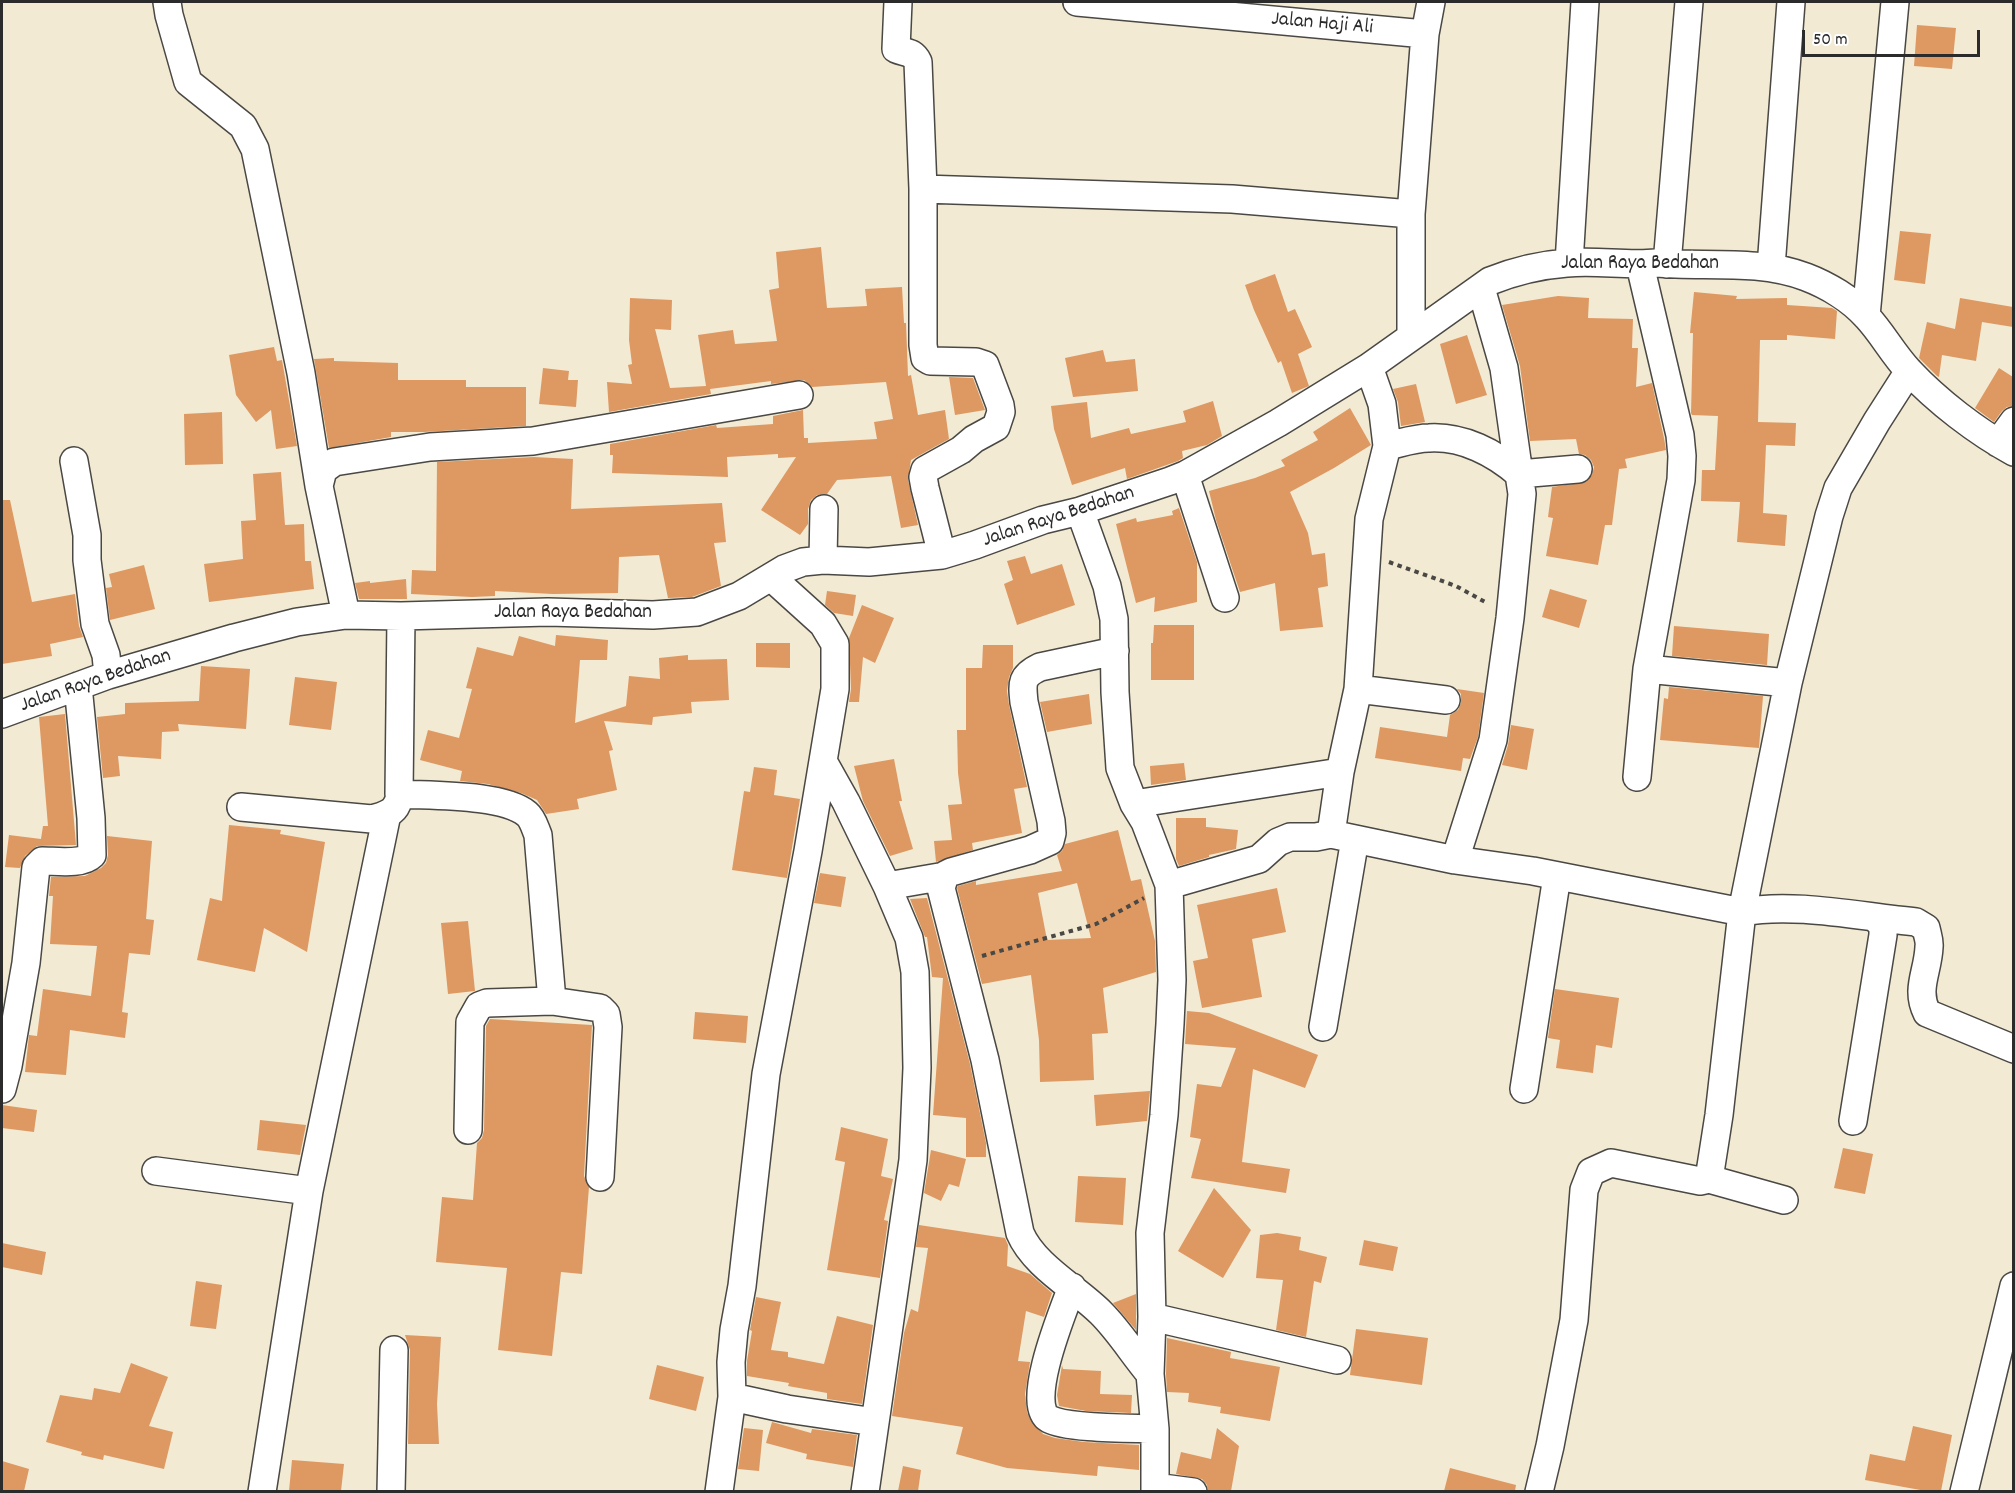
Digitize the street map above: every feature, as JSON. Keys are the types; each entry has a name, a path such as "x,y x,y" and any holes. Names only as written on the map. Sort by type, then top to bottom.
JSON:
{"street":[{"path":"167,2 188,82 243,126 255,149 301,374 319,486 346,615"},
{"path":"898,2 896,49 910,52 918,62 923,189 923,345 925,358 930,361 976,362 985,365 1001,412 996,427 925,471 923,477 925,488 942,555"},
{"name":"Jalan Haji Ali","path":"1077,2 1233,9 1425,34"},
{"path":"1411,336 1411,214 1425,34 1431,2"},
{"path":"1569,262 1585,2"},
{"path":"1667,264 1689,2"},
{"path":"1772,267 1791,2"},
{"path":"1866,316 1895,2"},
{"path":"923,189 1232,199 1411,214"},
{"name":"Jalan Raya Bedahan","path":"2,714 108,675 297,622 346,615 401,616 548,612 653,615 696,612 739,596 784,569 803,562 823,560 869,562 942,555 1185,475 1278,423 1369,367 1481,288 1511,273 1569,262 1772,267 1823,284 1852,303 1866,316 1909,371 1962,419 2006,448"},
{"path":"1637,777 1647,669 1676,509 1682,456 1680,435 1640,265"},
{"path":"1455,860 1493,740 1510,618 1522,494 1504,368 1481,288"},
{"path":"1323,1027 1343,837 1340,772 1358,689 1369,519 1387,446 1382,404 1369,367"},
{"path":"1709,1179 1719,1115 1742,912 1788,683 1829,516 1838,488 1909,371"},
{"path":"319,486 323,470 334,462 430,447 533,441 800,395"},
{"path":"2006,448 2013,421"},
{"path":"1387,446 1429,438 1450,439 1477,447 1499,457 1519,474 1578,469"},
{"path":"74,461 87,535 87,560 95,624 106,655 108,675"},
{"path":"1185,475 1225,598"},
{"path":"823,560 824,509"},
{"path":"1080,511 1107,586 1114,619 1115,692 1120,768 1134,804 1145,822 1169,885 1172,980 1164,1115 1150,1233 1152,1317 1150,1374 1155,1429 1155,1489 1193,1491"},
{"path":"719,1491 732,1397 731,1362 734,1330 742,1286 766,1074 835,689 835,644 823,624 771,577"},
{"path":"262,1491 309,1191 393,804 401,616"},
{"path":"887,886 945,876 963,868 1030,850 1050,841 1051,821 1024,702 1025,677 1040,667 1115,651"},
{"path":"1647,669 1788,683"},
{"path":"2,1089 26,963 36,867 42,861 82,860 92,855 91,818 78,686"},
{"path":"1358,689 1446,700"},
{"path":"823,761 887,886 909,938 915,972 917,1068 913,1160 865,1491"},
{"path":"1134,804 1340,772"},
{"path":"241,807 372,819 393,804 499,801 518,808 530,816 538,835 552,1001"},
{"path":"1169,885 1259,859 1278,842 1290,837 1343,837 1455,860 1557,876 1742,912 1763,908 1786,909 1916,922 1926,928 1930,945 1922,987 1922,1001 1927,1013 2013,1049"},
{"path":"945,876 941,888 985,1060 1020,1233 1033,1253 1102,1313 1150,1374"},
{"path":"1524,1089 1557,876"},
{"path":"1853,1121 1883,935 1883,925 1876,919"},
{"path":"468,1130 470,1022 479,1006 487,1003 552,1001 600,1008 606,1014 608,1027 600,1177"},
{"path":"1539,1491 1574,1320 1584,1190 1591,1172 1611,1163 1700,1180 1709,1179 1784,1200"},
{"path":"156,1171 309,1191"},
{"path":"1964,1491 2013,1286"},
{"path":"1072,1287 1051,1344 1042,1388 1041,1408 1045,1415 1051,1419 1076,1425 1155,1429"},
{"path":"1152,1317 1337,1360"},
{"path":"391,1491 394,1350"},
{"path":"732,1397 787,1409 875,1422"}],"path":[{"path":"1366,554 1456,586 1510,618"},
{"path":"961,960 1096,924 1169,885"}],"building":[{"path":"1917,25 1956,28 1952,69 1914,66"},
{"path":"1900,231 1931,234 1925,284 1894,280"},
{"path":"821,247 827,308 867,306 865,289 902,287 908,376 911,375 918,415 945,410 949,439 911,460 908,480 918,525 901,528 891,476 837,480 827,494 817,495 811,500 808,509 808,524 800,535 761,510 796,457 778,458 778,454 727,457 728,477 612,473 613,455 610,455 610,444 716,425 717,428 773,424 773,416 803,410 804,438 808,438 808,443 877,439 874,422 893,419 886,382 812,387 804,380 771,384 771,381 710,389 711,394 609,412 607,382 632,384 628,365 632,364 629,340 630,298 672,300 671,330 655,329 670,388 706,386 698,335 733,330 735,344 777,341 769,290 779,288 776,252"},
{"path":"1275,274 1288,312 1295,309 1312,347 1298,354 1309,386 1292,393 1281,361 1278,363 1245,285"},
{"path":"1694,292 1737,296 1736,299 1787,298 1787,305 1832,308 1837,311 1835,339 1787,335 1787,340 1760,340 1758,422 1796,423 1795,446 1766,445 1763,513 1787,515 1785,546 1737,542 1740,502 1701,501 1702,470 1715,470 1718,416 1692,415 1691,413 1693,333 1690,333"},
{"path":"1558,296 1589,298 1588,318 1633,319 1632,348 1638,348 1636,387 1652,383 1666,450 1625,459 1627,468 1619,469 1612,525 1605,525 1598,565 1546,556 1553,518 1548,517 1552,487 1586,482 1592,475 1594,467 1591,460 1579,454 1576,439 1530,441 1520,366 1502,305"},
{"path":"1960,298 2013,307 2013,327 1982,322 1976,361 1942,355 1939,377 1919,358 1927,322 1955,329"},
{"path":"1467,335 1487,395 1456,404 1440,344"},
{"path":"274,347 277,361 282,360 297,446 276,449 271,410 256,422 236,395 229,355"},
{"path":"1103,350 1106,362 1135,359 1138,391 1073,397 1065,358"},
{"path":"334,358 334,361 398,363 398,380 466,380 466,387 526,387 526,426 391,432 391,437 329,448 314,359"},
{"path":"543,368 569,371 568,380 578,380 576,407 539,404"},
{"path":"1999,368 2013,377 2013,406 2002,411 1994,422 1975,408"},
{"path":"949,377 973,378 985,410 955,415"},
{"path":"1416,384 1425,422 1401,426 1398,402 1393,389"},
{"path":"1213,401 1222,436 1207,445 1182,451 1183,458 1178,461 1127,479 1125,468 1072,485 1054,429 1051,406 1087,402 1091,438 1129,428 1131,434 1186,422 1183,411"},
{"path":"1350,408 1371,445 1290,492 1308,533 1312,555 1325,553 1328,586 1318,588 1323,627 1280,631 1275,583 1240,592 1216,520 1209,491 1255,478 1285,466 1281,460 1318,440 1313,432"},
{"path":"222,412 223,464 185,465 184,414"},
{"path":"534,457 573,459 571,509 722,503 726,542 714,543 721,586 692,597 668,598 659,555 619,557 618,593 553,594 495,591 495,596 472,597 411,594 412,570 436,571 437,462"},
{"path":"281,472 285,525 304,524 305,561 311,561 314,589 209,602 204,564 243,559 241,521 256,520 253,474"},
{"path":"2,500 10,500 32,602 75,594 79,626 83,637 50,644 52,656 2,664"},
{"path":"1179,508 1197,562 1197,602 1154,612 1155,597 1136,603 1116,524 1136,518 1137,522 1173,515 1172,511"},
{"path":"1025,556 1031,574 1062,564 1075,605 1017,625 1004,584 1013,580 1007,561"},
{"path":"144,565 155,609 110,620 106,588 112,587 109,574"},
{"path":"406,579 407,599 359,599 355,583 370,581 370,583"},
{"path":"1550,589 1587,600 1579,628 1542,617"},
{"path":"827,591 856,595 853,616 834,613 825,605"},
{"path":"862,605 894,618 875,663 863,657 859,702 849,702 851,689 849,638"},
{"path":"1154,625 1194,625 1194,680 1151,680 1151,643 1153,643"},
{"path":"1674,626 1769,634 1767,665 1672,656"},
{"path":"556,635 608,640 607,660 580,660 575,723 626,706 629,676 660,679 659,658 688,655 688,660 727,659 729,700 691,702 692,713 653,717 652,725 604,721 613,750 609,751 617,790 577,799 579,809 546,814 537,800 521,793 488,784 460,781 462,771 420,760 428,730 459,738 472,689 466,688 477,647 513,656 519,636 555,646"},
{"path":"756,643 790,643 790,668 756,667"},
{"path":"983,645 1013,645 1013,668 1007,691 1027,787 1014,789 1022,833 972,843 973,850 936,862 934,841 952,840 948,805 962,804 958,773 957,730 966,730 966,668 982,668"},
{"path":"201,666 250,669 246,729 178,724 179,731 162,732 161,759 118,756 120,776 103,778 97,717 125,714 125,703 199,701"},
{"path":"295,677 337,682 331,730 289,725"},
{"path":"1669,687 1763,696 1759,748 1660,740 1664,698 1668,699"},
{"path":"1457,689 1484,693 1478,737 1470,759 1463,758 1461,771 1375,758 1380,727 1447,737 1450,715 1458,710 1461,703 1461,694"},
{"path":"1089,694 1092,724 1047,732 1040,702"},
{"path":"65,714 76,845 37,846 25,856 20,868 5,867 9,835 41,839 43,826 48,826 39,717"},
{"path":"1511,725 1534,729 1527,770 1502,765"},
{"path":"894,759 902,801 899,801 913,849 890,856 863,801 854,766"},
{"path":"1184,763 1186,780 1151,785 1150,766"},
{"path":"754,767 777,770 774,795 800,799 787,878 732,870 744,791 750,792"},
{"path":"1176,818 1206,818 1206,827 1238,830 1236,849 1209,855 1209,857 1179,866 1176,859"},
{"path":"229,825 281,830 280,834 325,842 307,952 264,928 255,972 197,960 210,898 222,901"},
{"path":"1118,830 1131,881 1141,879 1155,941 1156,972 1103,988 1108,1033 1092,1034 1094,1080 1040,1082 1039,1040 1031,975 982,984 957,888 976,881 976,885 1062,871 1057,855 1065,844","holes":["1077,883 1091,938 1047,940 1038,893"]},
{"path":"107,836 152,841 146,919 154,920 150,955 129,953 122,1012 128,1013 125,1038 70,1030 66,1075 25,1072 29,1035 37,1036 43,989 91,996 97,946 50,944 53,896 49,896 51,877 85,876 101,868 106,863 108,855"},
{"path":"820,873 846,877 841,907 814,903"},
{"path":"1277,888 1286,932 1252,939 1262,997 1202,1008 1193,961 1208,958 1197,905"},
{"path":"927,898 970,1064 986,1143 986,1157 966,1157 966,1118 933,1115 943,978 932,977 927,937 925,937 910,899"},
{"path":"468,921 475,991 448,994 441,923"},
{"path":"1555,989 1619,998 1612,1048 1596,1045 1593,1073 1556,1068 1560,1040 1548,1038"},
{"path":"1187,1011 1209,1013 1318,1055 1305,1088 1253,1069 1242,1162 1290,1169 1286,1193 1191,1178 1201,1139 1190,1137 1197,1084 1221,1087 1236,1048 1185,1044"},
{"path":"695,1012 748,1016 746,1043 693,1039"},
{"path":"490,1019 592,1025 584,1176 589,1187 582,1274 561,1272 552,1356 498,1350 507,1268 436,1262 442,1197 473,1200 477,1143 482,1138 484,1130 486,1026"},
{"path":"1150,1091 1147,1121 1096,1126 1094,1095"},
{"path":"2,1105 37,1110 34,1132 2,1128"},
{"path":"260,1120 306,1125 300,1155 257,1150"},
{"path":"841,1127 888,1139 881,1176 893,1179 884,1220 888,1221 880,1278 827,1270 845,1162 835,1160"},
{"path":"1843,1148 1873,1154 1865,1194 1834,1188"},
{"path":"931,1150 966,1159 959,1187 949,1184 941,1201 924,1193"},
{"path":"1078,1176 1126,1178 1123,1225 1075,1222"},
{"path":"1214,1188 1251,1230 1223,1278 1178,1251"},
{"path":"919,1225 1005,1238 1008,1245 1007,1266 1030,1274 1052,1293 1044,1317 1026,1311 1018,1361 1030,1362 1025,1394 1030,1419 1043,1434 1055,1438 1139,1445 1139,1470 1098,1466 1097,1476 1007,1468 956,1454 963,1427 892,1416 904,1333 911,1309 918,1312 928,1248 916,1247"},
{"path":"1277,1233 1301,1237 1299,1250 1327,1257 1321,1283 1314,1281 1306,1337 1276,1330 1283,1280 1256,1278 1260,1235"},
{"path":"1364,1240 1398,1247 1393,1271 1359,1265"},
{"path":"2,1243 46,1252 42,1275 2,1267"},
{"path":"196,1281 222,1285 216,1329 190,1326"},
{"path":"1136,1294 1136,1330 1113,1303"},
{"path":"756,1297 781,1302 771,1350 788,1352 788,1357 824,1364 837,1316 873,1325 862,1404 827,1399 827,1393 788,1386 789,1383 747,1376 752,1331 750,1330"},
{"path":"1356,1329 1428,1338 1422,1385 1350,1375"},
{"path":"405,1335 441,1337 437,1404 439,1444 408,1444 410,1350"},
{"path":"1167,1338 1231,1352 1230,1358 1280,1367 1270,1421 1220,1413 1221,1407 1188,1402 1189,1393 1167,1392"},
{"path":"131,1363 168,1377 149,1426 173,1432 164,1469 104,1455 103,1460 81,1455 82,1452 46,1442 60,1395 92,1400 94,1388 120,1393"},
{"path":"657,1365 704,1377 696,1411 649,1399"},
{"path":"1062,1365 1063,1369 1101,1371 1100,1394 1132,1395 1131,1413 1086,1411 1059,1406 1057,1395"},
{"path":"772,1422 811,1433 812,1429 857,1435 853,1467 806,1459 807,1454 766,1443"},
{"path":"1913,1426 1952,1435 1941,1491 1926,1491 1865,1480 1870,1454 1905,1461"},
{"path":"744,1428 763,1430 759,1471 738,1469"},
{"path":"1217,1428 1239,1446 1231,1491 1208,1491 1202,1479 1176,1474 1181,1452 1211,1459"},
{"path":"292,1460 344,1464 341,1491 289,1491"},
{"path":"2,1461 29,1469 24,1491 2,1491"},
{"path":"903,1466 921,1470 918,1491 898,1491"},
{"path":"1450,1468 1516,1485 1515,1491 1444,1491"}]}
